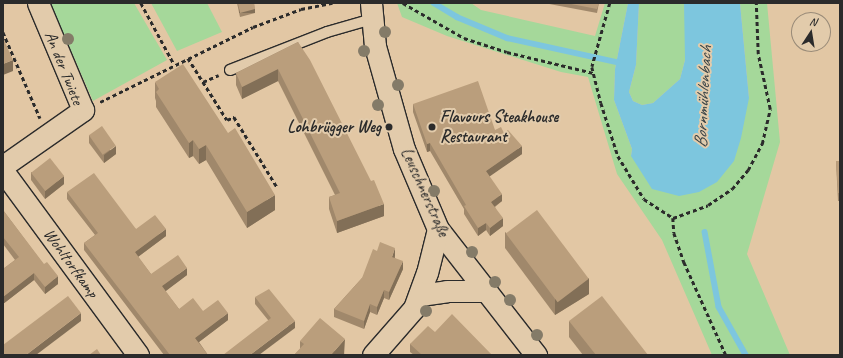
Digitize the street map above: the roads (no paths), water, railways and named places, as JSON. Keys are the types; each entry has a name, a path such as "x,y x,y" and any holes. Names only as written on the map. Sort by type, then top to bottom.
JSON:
{"street":[{"name":"An der Twiete","path":"3,166 83,110 38,3"},
{"name":"Leuschnerstraße","path":"371,11 374,46 404,149 438,229 536,355"},
{"name":"Wohltorfkamp","path":"3,171 138,355"},
{"path":"373,355 414,308 420,295 438,229"},
{"path":"420,295 447,290 486,291"}],"lane":[{"path":"226,71 327,32 371,11"}],"water":[{"path":"628,3 639,3 636,65 629,92 633,101 642,105 653,103 680,79 685,60 684,3 740,3 749,98 741,138 734,161 717,182 699,192 679,196 652,189 631,156 632,149 614,100 615,69"}],"waterway":[{"path":"434,3 457,17 507,38 616,62"},
{"name":"Bornmühlenbach","path":"705,232 719,307 746,355"}],"place":[{"name":"Lohbrügger Weg","path":"389,127"},
{"name":"Flavours Steakhouse Restaurant","path":"432,127"}]}
